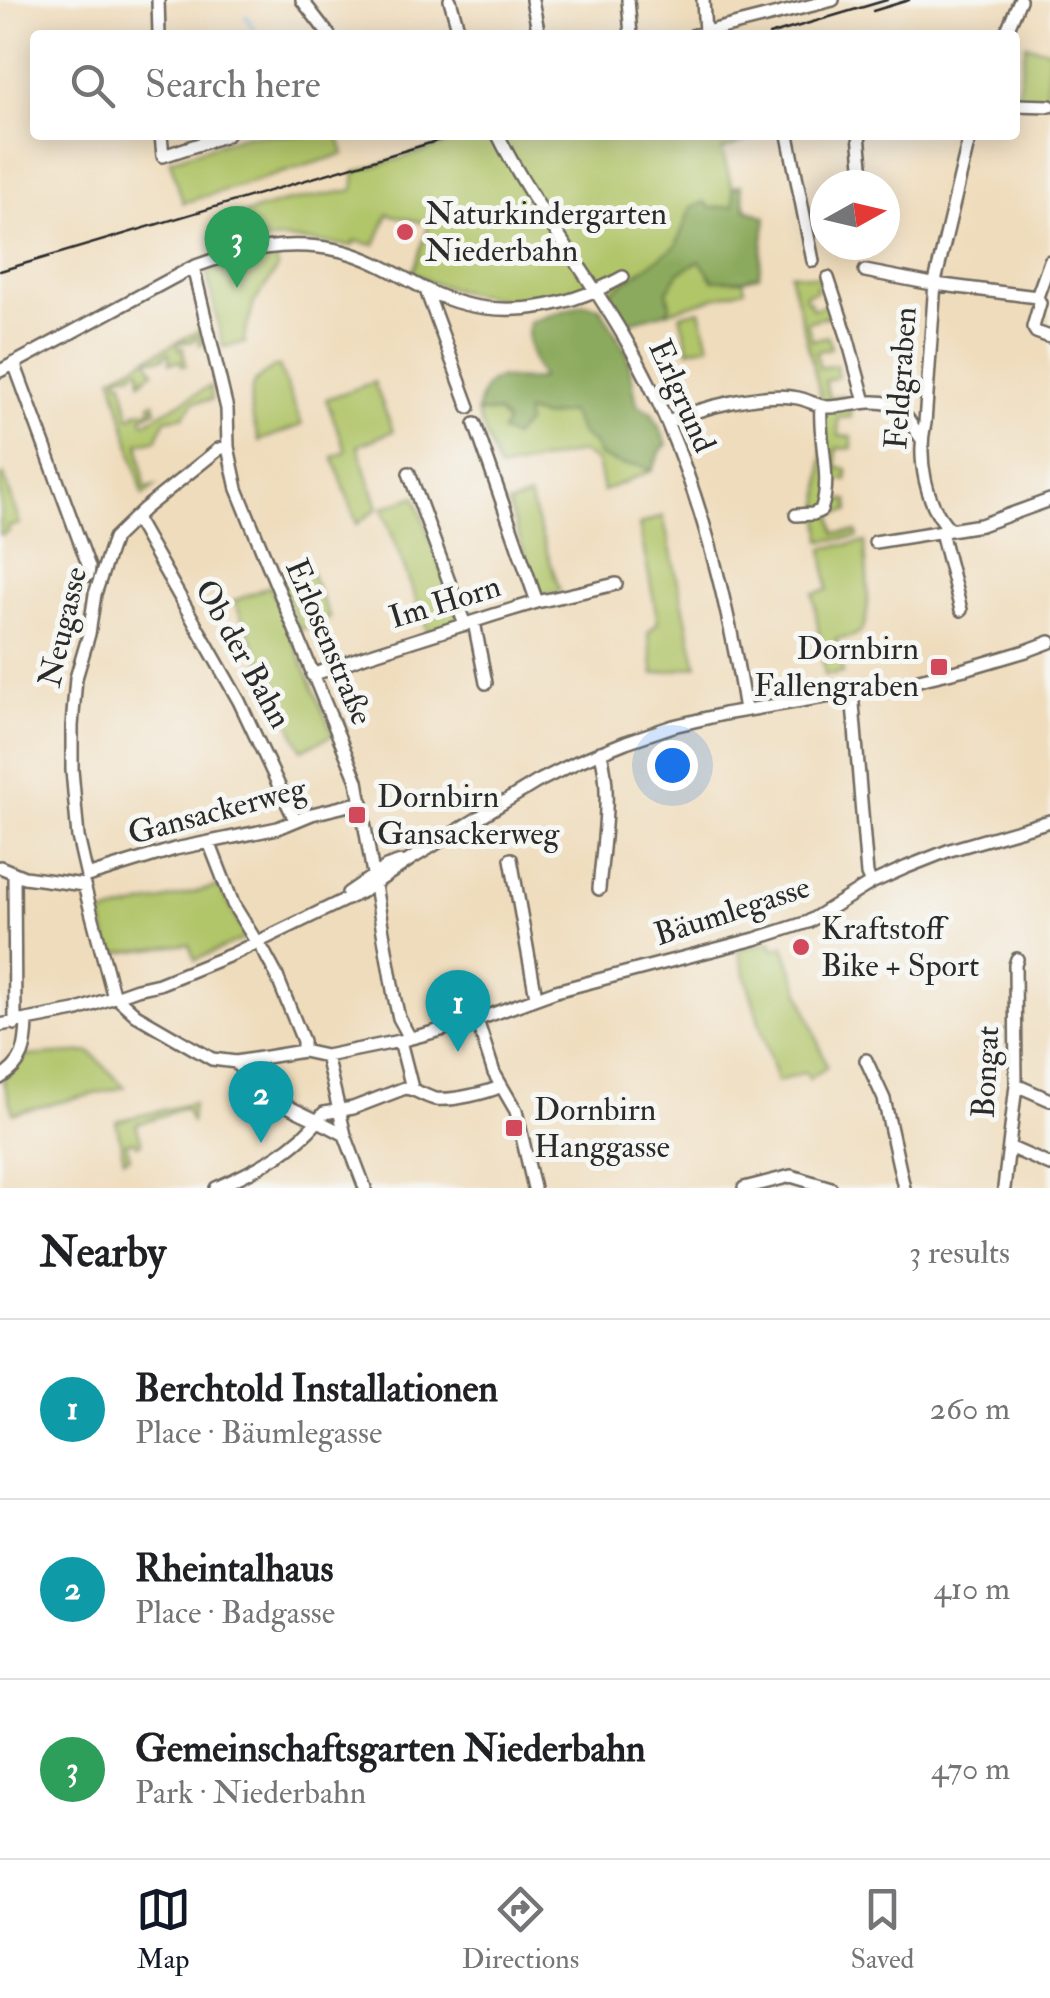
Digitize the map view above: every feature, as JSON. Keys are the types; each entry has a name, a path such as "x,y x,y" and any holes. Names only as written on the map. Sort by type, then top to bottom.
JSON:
{"street":[{"path":"158,0 159,30"},
{"path":"302,0 325,30"},
{"path":"450,0 459,30"},
{"path":"532,0 537,30"},
{"path":"628,0 631,30"},
{"path":"700,30 704,0"},
{"path":"714,30 802,4 833,0"},
{"path":"1006,30 1020,0"},
{"path":"1020,105 1050,106"},
{"path":"162,140 163,156 212,140"},
{"name":"Erlgrund","path":"501,140 523,182 625,338 668,422 685,465 715,572 745,710"},
{"path":"789,140 813,261"},
{"path":"859,140 862,170"},
{"name":"Feldgraben","path":"962,610 946,531 922,464 921,438 935,282 969,140"},
{"path":"0,371 193,268 254,248 316,246 346,252 426,290 467,304 508,310 540,308 596,292 623,277"},
{"path":"1050,261 1037,297 1040,304 1034,327 1036,332 1050,336"},
{"name":"Erlosenstraße","path":"193,268 227,409 228,447 237,489 352,765 362,802 412,1088"},
{"name":"Feldgraben","path":"865,271 1037,297"},
{"path":"828,278 865,402"},
{"path":"426,290 468,408"},
{"path":"14,364 88,575"},
{"path":"668,422 690,412 760,399 797,398 830,407 865,402 900,409 921,438"},
{"path":"796,515 813,514 824,502 821,406"},
{"name":"Im Horn","path":"474,424 537,602"},
{"name":"Neugasse","path":"117,999 109,987 78,837 72,770 76,678 95,594 114,538 219,448 228,447"},
{"path":"409,474 469,624 486,683"},
{"path":"874,542 981,525 1050,500"},
{"name":"Ob der Bahn","path":"136,518 239,702 295,820"},
{"name":"Im Horn","path":"312,676 537,602 616,584"},
{"path":"0,1026 117,999 260,947 537,782 600,752 668,728 965,669 1050,642"},
{"path":"852,692 867,874 871,883"},
{"path":"598,889 606,816 604,762 600,752"},
{"name":"Gansackerweg","path":"86,881 175,850 278,828 312,814 362,802"},
{"name":"Bäumlegasse","path":"236,1062 303,1051 326,1056 405,1039 477,1020 536,997 755,939 803,924 871,883 950,850 1050,821"},
{"path":"209,842 234,904 276,974 303,1041 303,1051"},
{"path":"511,859 536,997"},
{"path":"0,867 48,881 86,881"},
{"path":"0,1078 19,1064 26,1038 21,1023 14,874"},
{"name":"Bongat","path":"1004,1188 1016,1085 1017,960"},
{"path":"117,999 150,1024 212,1058 236,1062 254,1086 345,1136"},
{"path":"477,1020 494,1074 516,1110 534,1188"},
{"path":"326,1056 345,1136 365,1188"},
{"path":"866,1060 884,1099 904,1188"},
{"path":"1016,1085 1050,1100"},
{"path":"216,1188 257,1170 312,1131 324,1114 353,1108 398,1090 412,1088 440,1099 501,1086"},
{"path":"1009,1147 1050,1166"},
{"path":"744,1188 791,1176 831,1188"}],"green space":[{"path":"1026,45 1050,50 1045,100 1020,100"},
{"path":"231,140 340,140 344,154 183,203 170,160"},
{"path":"461,140 747,140 722,150 748,248 699,258 676,271 625,318 602,281 567,295 507,300 433,283 413,272 429,224 388,214 375,245 285,239 223,250 215,223 284,202 353,190 355,172"},
{"path":"741,185 746,209 766,217 759,275 743,280 713,280 700,261 679,272 667,291 667,312 623,324 606,295 676,246 691,207 705,202 710,208 734,206 733,187"},
{"path":"276,255 278,268 254,303 245,343 223,347 207,274 231,264"},
{"path":"700,261 713,279 743,280 745,289 667,312 667,291 679,272"},
{"path":"790,273 825,278 827,283 816,286 817,291 805,294 807,301 812,309 833,303 841,324 836,325 833,315 807,322 812,340 828,336 831,348 816,352 820,368 836,365 838,377 825,381 829,398 843,395 845,402 822,402"},
{"path":"584,304 600,307 627,353 637,404 652,413 667,444 651,471 599,456 570,412 543,417 526,412 526,424 513,437 501,432 506,422 498,413 477,412 491,382 541,378 529,343 530,322"},
{"path":"700,310 709,345 689,350 680,315"},
{"path":"200,330 205,344 200,345 199,336 194,341 178,343 186,365 182,366 181,361 170,363 169,353 164,358 148,359 154,372 141,382 140,369 118,375 119,381 123,381 129,417 151,410 150,404 154,402 156,410 142,417 144,423 210,386 212,400 194,402 184,416 166,419 156,440 139,443 145,487 155,486 143,495 112,377"},
{"path":"276,366 302,425 259,441 251,411 252,388 259,377"},
{"path":"374,382 393,431 358,446 378,508 357,524 333,457 346,451 326,399"},
{"path":"851,408 851,417 838,418 839,436 852,436 852,448 836,449 837,468 847,469 847,480 837,480 837,500 848,500 849,511 832,514 835,533 857,532 858,537 822,541 824,411"},
{"path":"477,412 498,413 506,422 526,412 543,417 570,412 581,434 622,465 639,465 651,471 603,491 597,462 581,452 499,470"},
{"path":"4,475 20,524 8,527 9,532 0,535 0,477"},
{"path":"415,496 459,618 455,625 428,632 382,508"},
{"path":"529,497 560,591 539,596 508,505"},
{"path":"663,516 697,666 654,674 648,633 658,622 639,525"},
{"path":"865,542 867,615 860,632 836,639 843,673 825,676 813,593 828,590 823,548"},
{"path":"311,573 330,618 300,630 281,585"},
{"path":"270,586 333,735 302,750 234,601"},
{"path":"220,886 246,938 195,960 189,944 109,954 102,915"},
{"path":"771,941 773,949 784,946 827,1067 809,1079 805,1072 777,1082 738,950"},
{"path":"90,1052 125,1087 13,1113 3,1079 26,1056"},
{"path":"193,1103 191,1123 185,1108 136,1124 142,1143 126,1143 130,1157 124,1159 116,1121"}],"waterway":[{"path":"246,16 254,30"}],"railway":[{"path":"786,30 887,0"},
{"path":"873,11 909,0"},
{"path":"0,271 440,140"}],"place":[{"name":"Naturkindergarten Niederbahn","path":"405,232"},
{"name":"Gemeinschaftsgarten Niederbahn","path":"237,288"},
{"name":"Dornbirn Fallengraben","path":"939,667"},
{"name":"Dornbirn Gansackerweg","path":"357,815"},
{"name":"Kraftstoff Bike + Sport","path":"801,947"},
{"name":"Berchtold Installationen","path":"458,1052"},
{"name":"Dornbirn Hanggasse","path":"514,1128"},
{"name":"Rheintalhaus","path":"261,1143"}]}
